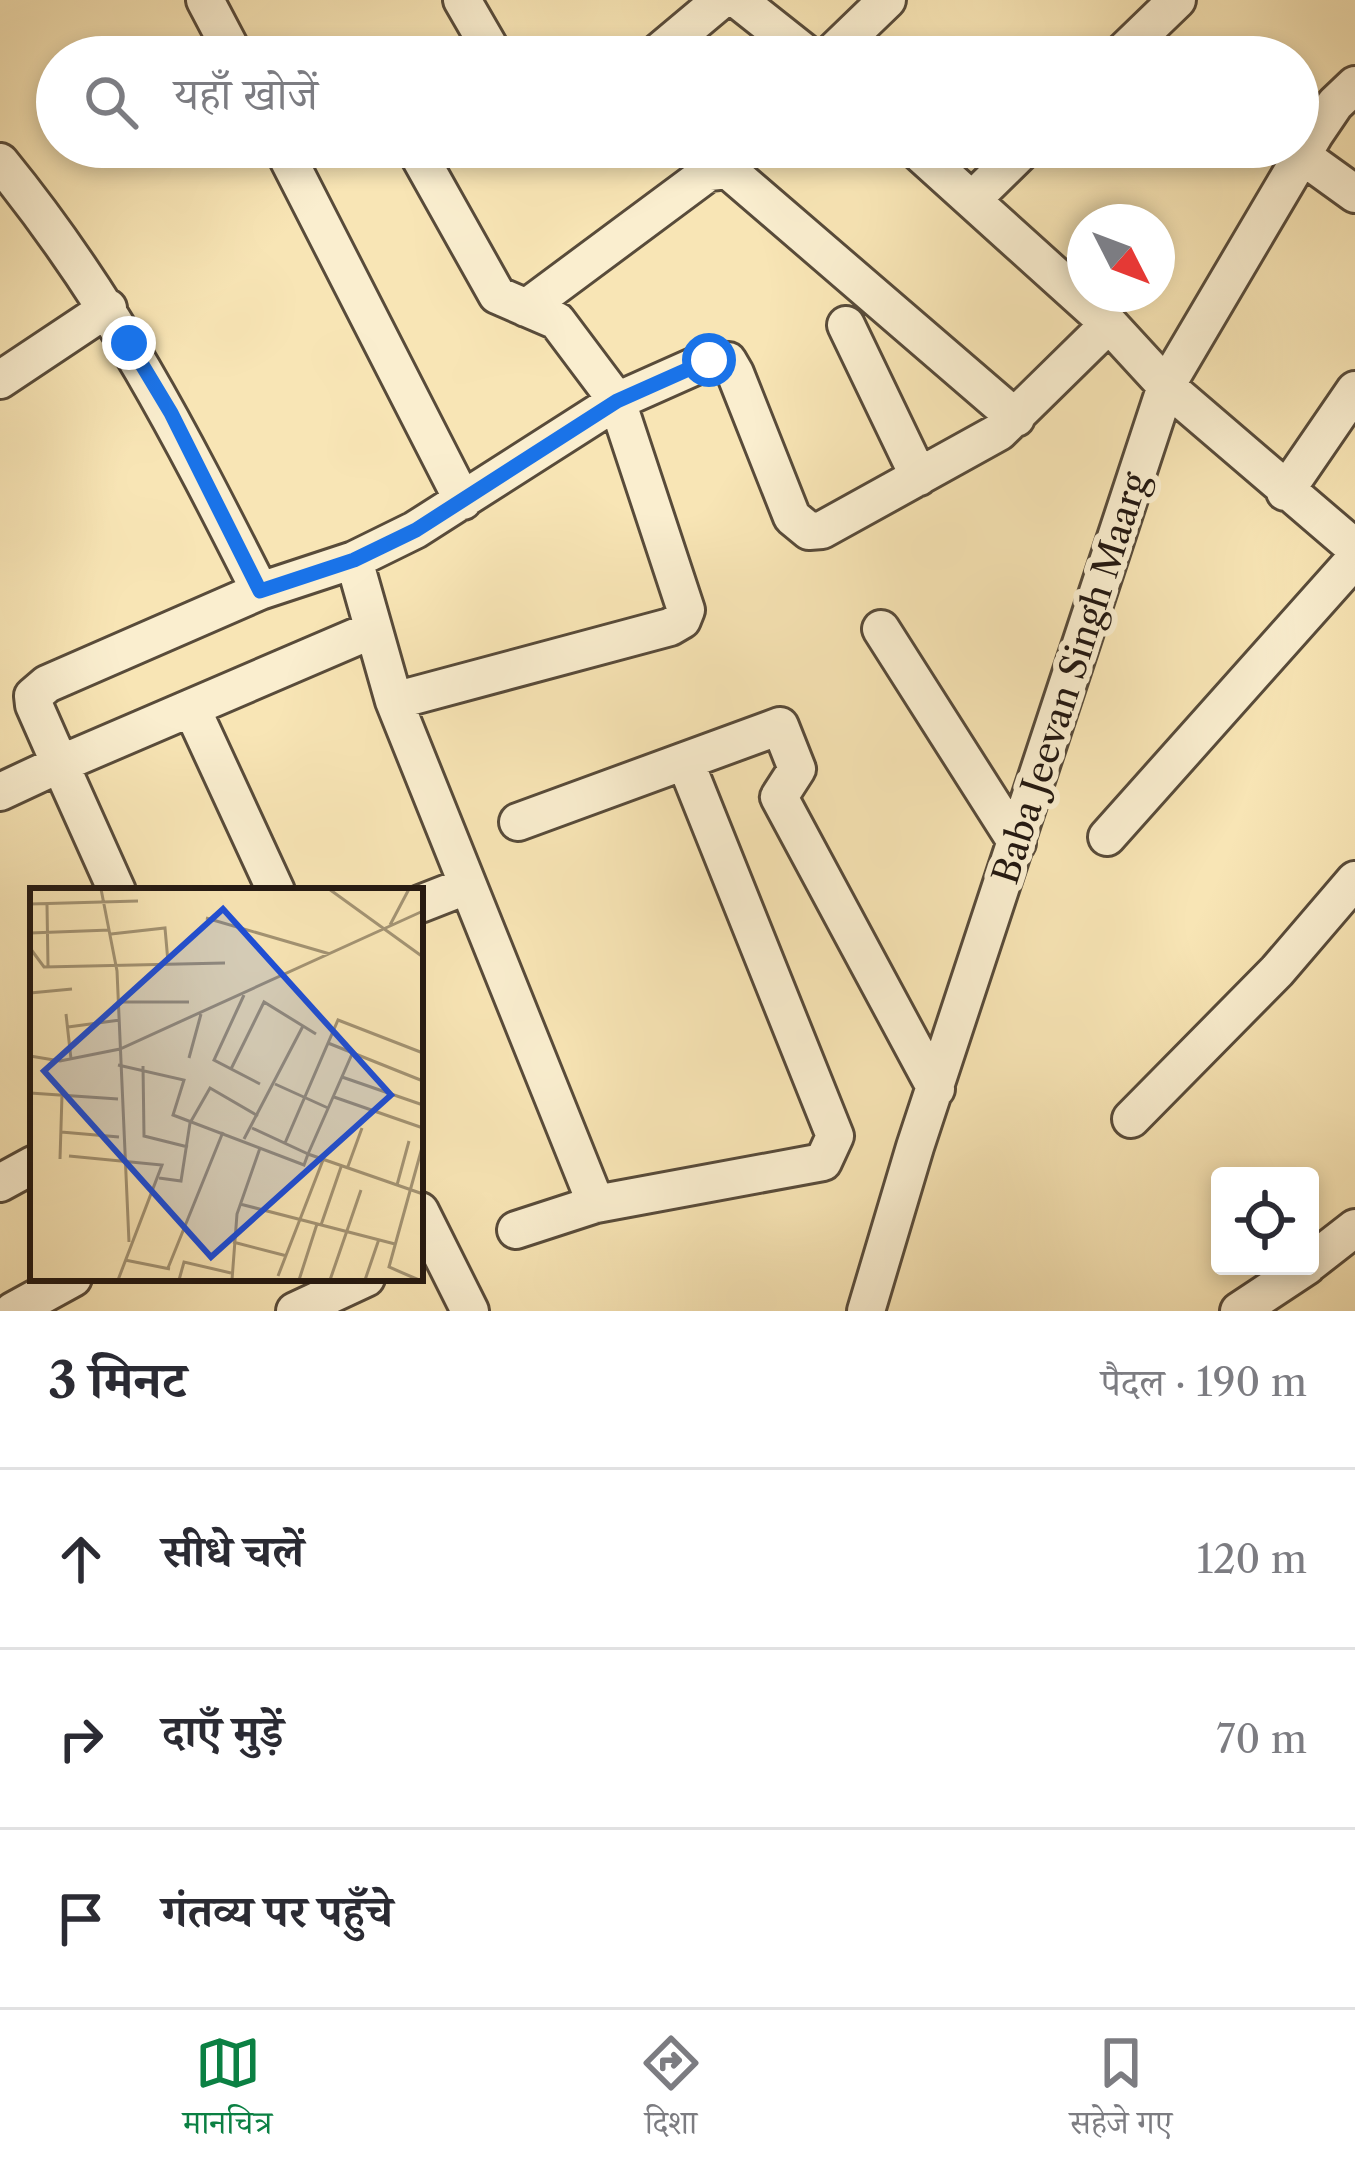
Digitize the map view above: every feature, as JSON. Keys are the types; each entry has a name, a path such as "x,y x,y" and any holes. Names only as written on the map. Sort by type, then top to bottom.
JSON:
{"street":[{"path":"205,0 224,36"},
{"path":"462,0 483,36"},
{"path":"678,36 721,0"},
{"path":"738,0 783,36"},
{"path":"850,36 887,0"},
{"path":"1140,36 1177,0"},
{"name":"Baba Jeevan Singh Maarg","path":"1319,128 1355,85"},
{"path":"0,162 109,308 171,413 260,591"},
{"path":"293,168 463,501"},
{"path":"394,700 670,627 682,620 686,610 617,401 557,321 497,295 426,168"},
{"path":"938,168 1109,324 1166,386 1355,548"},
{"path":"973,199 1005,168"},
{"name":"Baba Jeevan Singh Maarg","path":"866,1311 1166,386 1293,168"},
{"path":"1319,168 1355,194"},
{"path":"526,308 709,172 728,170 1016,418"},
{"path":"0,380 109,308"},
{"path":"116,888 34,705 33,696 40,687 260,591 354,560 463,501 617,401 709,360 728,362 792,517 809,531 822,530 999,433 1109,324"},
{"path":"846,325 920,477"},
{"path":"1285,492 1355,390"},
{"path":"1107,836 1355,559"},
{"path":"354,560 394,700 596,1204"},
{"path":"880,629 1016,843"},
{"path":"0,792 371,630"},
{"path":"192,709 275,888"},
{"path":"518,822 780,726 797,770 779,796 936,1089"},
{"path":"516,1231 596,1204 823,1162 835,1136 685,761"},
{"path":"423,903 466,886"},
{"path":"1131,1119 1351,893"},
{"path":"0,1183 30,1167"},
{"path":"1319,1256 1355,1228"},
{"path":"428,1250 470,1311"},
{"path":"1239,1311 1293,1275"},
{"path":"13,1311 68,1281"},
{"path":"298,1298 356,1281"}],"route":[{"path":"129,343 171,413 260,591 354,560 416,530 617,401 709,360"}]}
